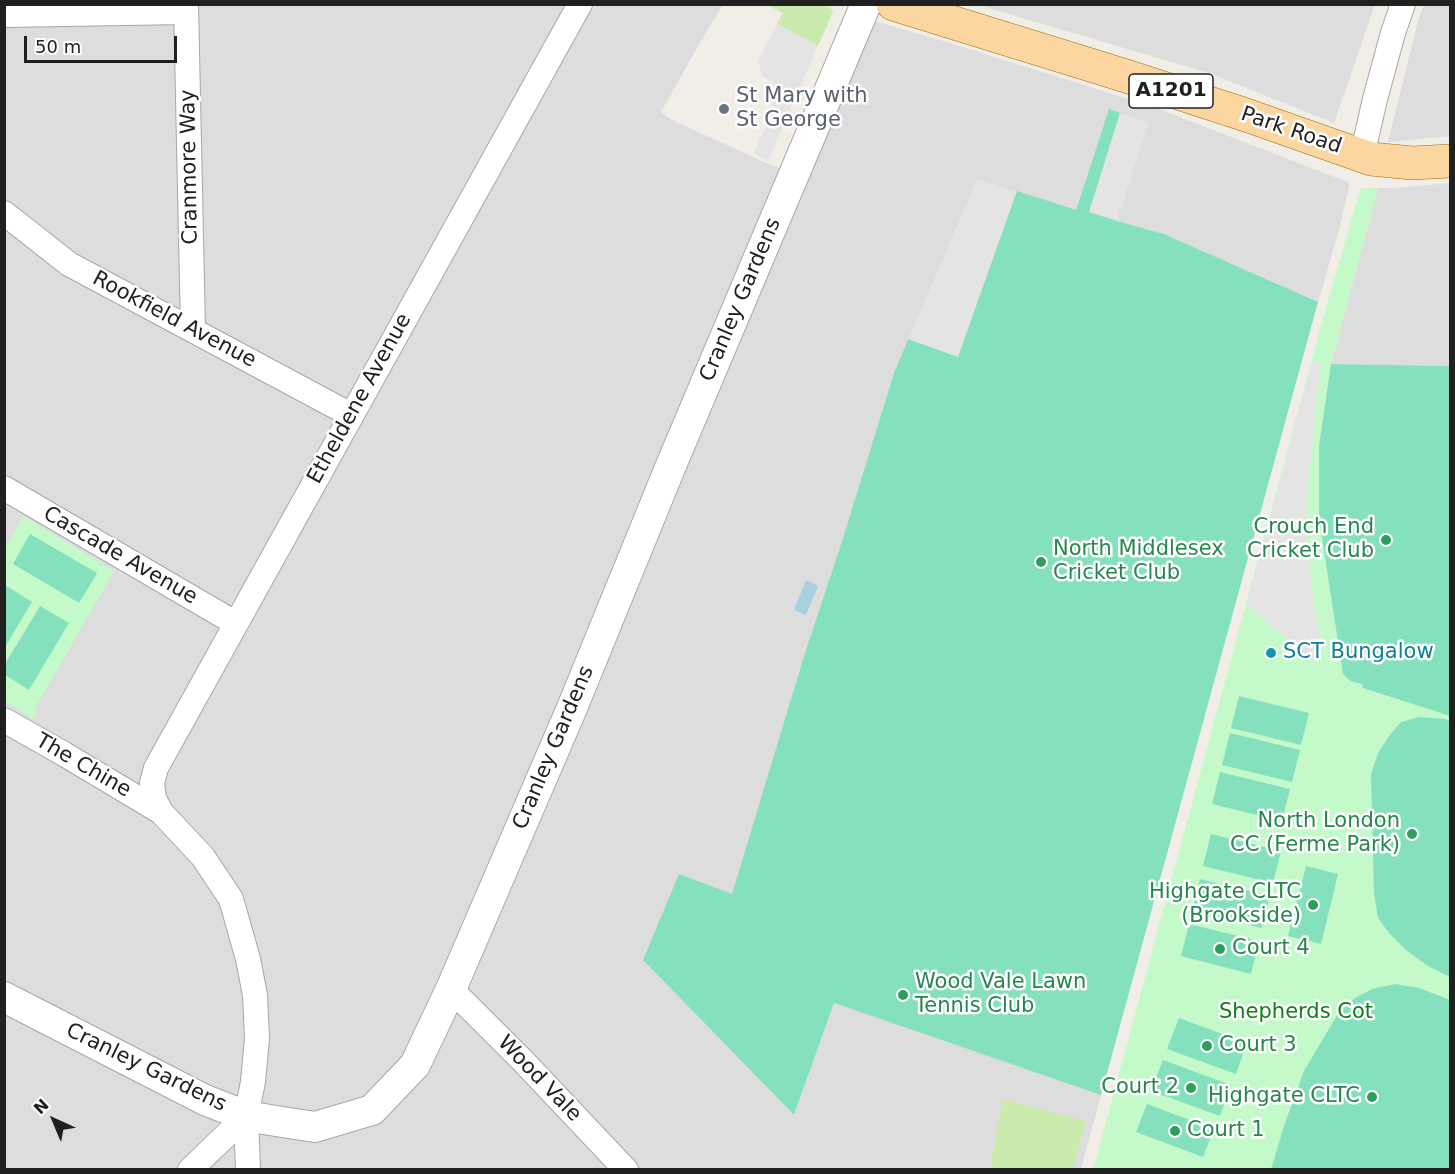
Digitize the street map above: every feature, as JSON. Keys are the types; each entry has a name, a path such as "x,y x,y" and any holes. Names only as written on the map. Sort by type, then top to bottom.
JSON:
{"main road":[{"name":"Park Road","path":"893,4 1246,115 1371,159 1412,163 1450,161"}],"street":[{"name":"Etheldene Avenue","path":"157,805 152,783 156,768 580,4"},
{"name":"Cranley Gardens","path":"4,997 204,1100 246,1116 315,1127 372,1110 415,1065 451,989 572,708 672,463 866,4"},
{"path":"1362,156 1375,99 1403,4"},
{"path":"4,15 186,8"},
{"name":"Cranmore Way","path":"186,8 193,330"},
{"name":"Rookfield Avenue","path":"4,213 69,264 351,415"},
{"name":"Cascade Avenue","path":"4,488 235,623"},
{"name":"The Chine","path":"4,720 157,805 203,857 231,899 248,959 255,995 257,1038 253,1082 246,1116 248,1170"},
{"name":"Wood Vale","path":"451,989 626,1170"},
{"path":"190,1170 246,1116"}],"shaded area":[{"path":"5,5 580,5 526,102 593,5 723,5 661,112 672,120 794,174 859,21 878,22 1154,107 1350,183 1318,302 1164,234 1117,221 1149,123 1109,109 1076,210 894,373 804,656 732,895 643,960 794,1115 834,1003 1101,1095 1081,1169 5,1169"},
{"path":"978,5 1375,5 1334,123 1209,73"},
{"path":"1424,5 1450,5 1450,136 1388,142 1419,17"},
{"path":"777,24 818,46 768,161 754,154 774,106 769,103 776,88 772,81 762,76 758,61"},
{"path":"1120,113 1149,123 1117,221 1089,212"},
{"path":"977,178 1017,191 958,357 908,339"},
{"path":"1450,183 1450,366 1331,364 1378,188"},
{"path":"1312,362 1321,364 1309,474 1307,543 1315,611 1323,646 1310,660 1247,604"}],"green space":[{"path":"767,5 822,5 830,7 833,12 818,46 777,24 783,13"},
{"name":"North Middlesex Cricket Club","path":"1109,109 1149,123 1117,221 1164,234 1318,302 1101,1095 834,1003 794,1115 643,960 679,874 732,894 804,656 894,373 977,178 1076,210"},
{"name":"Shepherds Cot","path":"1361,188 1378,188 1331,364 1319,446 1319,518 1344,674 1350,681 1363,684 1363,688 1450,716 1450,1169 1093,1170 1328,300"},
{"name":"Crouch End Cricket Club","path":"1331,364 1450,366 1450,716 1363,688 1362,684 1350,681 1343,674 1319,518 1319,446"},
{"path":"23,516 114,571 34,710 37,712 32,719 5,701 5,548"},
{"path":"30,534 97,573 79,603 13,564"},
{"path":"5,585 32,602 5,647"},
{"path":"40,606 69,623 29,690 5,675 5,664"},
{"path":"1239,696 1309,713 1301,745 1231,728"},
{"name":"North London CC (Ferme Park)","path":"1419,717 1450,721 1450,977 1428,966 1406,950 1390,934 1378,918 1374,894 1371,774 1378,753 1389,736 1401,722"},
{"path":"1230,733 1300,750 1292,782 1222,765"},
{"name":"Highgate CLTC (Brookside)","path":"1220,772 1290,789 1282,821 1212,804"},
{"path":"1211,834 1281,851 1273,883 1203,866"},
{"name":"Highgate CLTC (Brookside)","path":"1306,866 1338,874 1321,944 1288,936"},
{"path":"1200,879 1270,896 1262,928 1192,911"},
{"name":"Court 4","path":"1189,924 1259,941 1251,974 1181,956"},
{"name":"Highgate CLTC","path":"1395,984 1419,988 1450,1000 1450,1169 1271,1169 1304,1071 1339,1012 1355,998 1372,989"},
{"name":"Court 3","path":"1179,1018 1247,1043 1236,1074 1167,1049"},
{"name":"Court 2","path":"1163,1060 1231,1085 1220,1116 1151,1091"},
{"path":"1003,1099 1086,1121 1073,1169 990,1169"},
{"name":"Court 1","path":"1147,1104 1214,1129 1203,1157 1136,1132"}],"water":[{"path":"806,580 818,586 806,615 794,610"}],"place":[{"name":"St Mary with St George","path":"724,109"},
{"name":"Crouch End Cricket Club","path":"1386,540"},
{"name":"North Middlesex Cricket Club","path":"1041,562"},
{"name":"SCT Bungalow","path":"1271,653"},
{"name":"North London CC (Ferme Park)","path":"1412,834"},
{"name":"Highgate CLTC (Brookside)","path":"1313,905"},
{"name":"Court 4","path":"1220,949"},
{"name":"Wood Vale Lawn Tennis Club","path":"903,995"},
{"name":"Court 3","path":"1207,1046"},
{"name":"Court 2","path":"1191,1088"},
{"name":"Highgate CLTC","path":"1372,1097"},
{"name":"Court 1","path":"1175,1131"}]}
